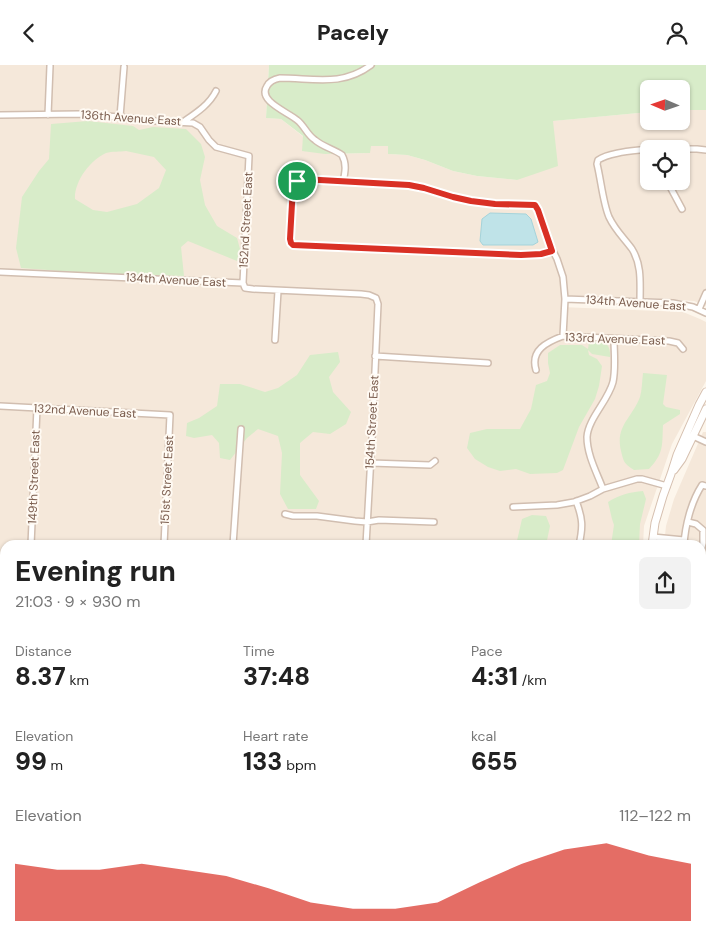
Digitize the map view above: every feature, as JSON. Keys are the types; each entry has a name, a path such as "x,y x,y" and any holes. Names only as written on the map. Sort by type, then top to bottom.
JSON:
{"street":[{"path":"343,182 346,172 342,155 313,139 297,119 269,102 266,87 275,79 280,78 335,80 350,77 370,65"},
{"path":"48,115 50,66"},
{"path":"120,117 124,67"},
{"path":"183,122 204,107 212,99 216,91"},
{"name":"136th Avenue East","path":"0,115 79,114 193,123 197,125 216,147 249,156"},
{"path":"690,149 706,150"},
{"path":"640,150 623,152 598,160 608,215 615,228 631,247 639,265 640,302"},
{"name":"152nd Street East","path":"243,283 249,156"},
{"path":"552,251 541,254 521,255 296,246 290,239 293,186 302,179 409,185 471,201 535,205 552,251 562,271 565,299 562,336"},
{"path":"672,190 682,209"},
{"name":"134th Avenue East","path":"0,273 243,283 248,289 362,294 377,299"},
{"path":"275,340 278,291"},
{"path":"699,309 706,293"},
{"name":"154th Street East","path":"366,540 377,299"},
{"name":"134th Avenue East","path":"565,299 683,304 706,313"},
{"name":"133rd Avenue East","path":"536,370 534,364 539,350 562,336 669,341 678,343 683,349"},
{"path":"603,489 590,456 587,436 590,425 605,400 613,381 614,339"},
{"path":"375,356 488,363"},
{"path":"652,540 661,503 677,455 706,392"},
{"name":"132nd Avenue East","path":"0,406 170,415"},
{"name":"149th Street East","path":"31,540 37,408"},
{"path":"671,475 682,459 706,409"},
{"name":"151st Street East","path":"164,540 170,415"},
{"path":"233,540 241,429"},
{"path":"693,436 706,442"},
{"path":"371,463 430,465 435,461"},
{"path":"513,507 557,505 576,501 603,489 637,479 667,486"},
{"path":"685,540 694,502 704,486"},
{"path":"576,501 582,520 580,540"},
{"path":"285,514 293,517 316,516 367,521 434,523"},
{"path":"688,522 696,524 702,530 703,540"}],"shaded area":[{"path":"0,65 269,65 266,118 281,119 325,154 370,153 370,146 388,146 388,154 407,155 453,171 477,176 517,180 552,121 640,113 640,130 690,130 690,110 706,110 706,306 694,301 561,295 561,307 683,312 706,322 706,381 672,444 644,526 643,540 0,540"},
{"path":"703,432 706,432 706,540 665,540 666,526 674,499"}],"green space":[{"path":"269,65 706,65 706,110 690,110 690,80 640,80 640,113 553,121 558,166 517,180 477,176 453,171 407,155 388,154 388,146 371,146 370,153 325,154 302,151 303,136 281,119 266,118"},
{"path":"88,121 133,126 139,130 153,127 186,129 201,144 205,157 200,180 205,205 217,226 237,238 240,249 237,261 188,241 181,247 184,276 101,274 21,268 16,248 22,197 49,159 51,124","holes":["126,151 154,157 166,170 159,188 137,204 107,212 93,210 75,199 75,192 84,172 100,156 111,152"]},
{"path":"589,342 605,343 609,348 610,357 592,354 588,350 589,355 597,359 602,366 599,386 595,399 579,427 563,470 557,473 530,474 516,469 500,471 488,467 475,459 467,448 470,433 487,429 520,429 531,409 536,385 547,381 550,373 548,353 560,345 582,345 588,349"},
{"path":"338,352 340,362 329,377 333,392 351,412 346,424 330,434 313,432 300,443 300,475 319,501 316,509 288,509 280,494 282,453 278,436 258,429 247,438 230,460 220,458 219,443 212,435 194,438 186,436 187,423 199,418 217,406 220,384 240,384 265,392 278,388 297,375 310,355"},
{"path":"643,373 667,375 663,404 666,407 680,410 680,414 663,425 660,454 654,463 649,469 634,470 624,460 621,451 620,435 640,397"},
{"path":"643,491 646,499 640,524 639,540 612,540 614,525 608,502 616,497"},
{"path":"532,515 546,516 550,526 547,540 517,540 522,519"}],"water":[{"path":"490,213 526,214 531,219 538,242 533,245 483,245 480,241 482,219"}],"route":[{"path":"302,179 409,185 471,201 495,204 532,204 538,210 552,251 534,255 521,255 296,246 291,243 290,239 293,186 297,181 302,179"}]}
